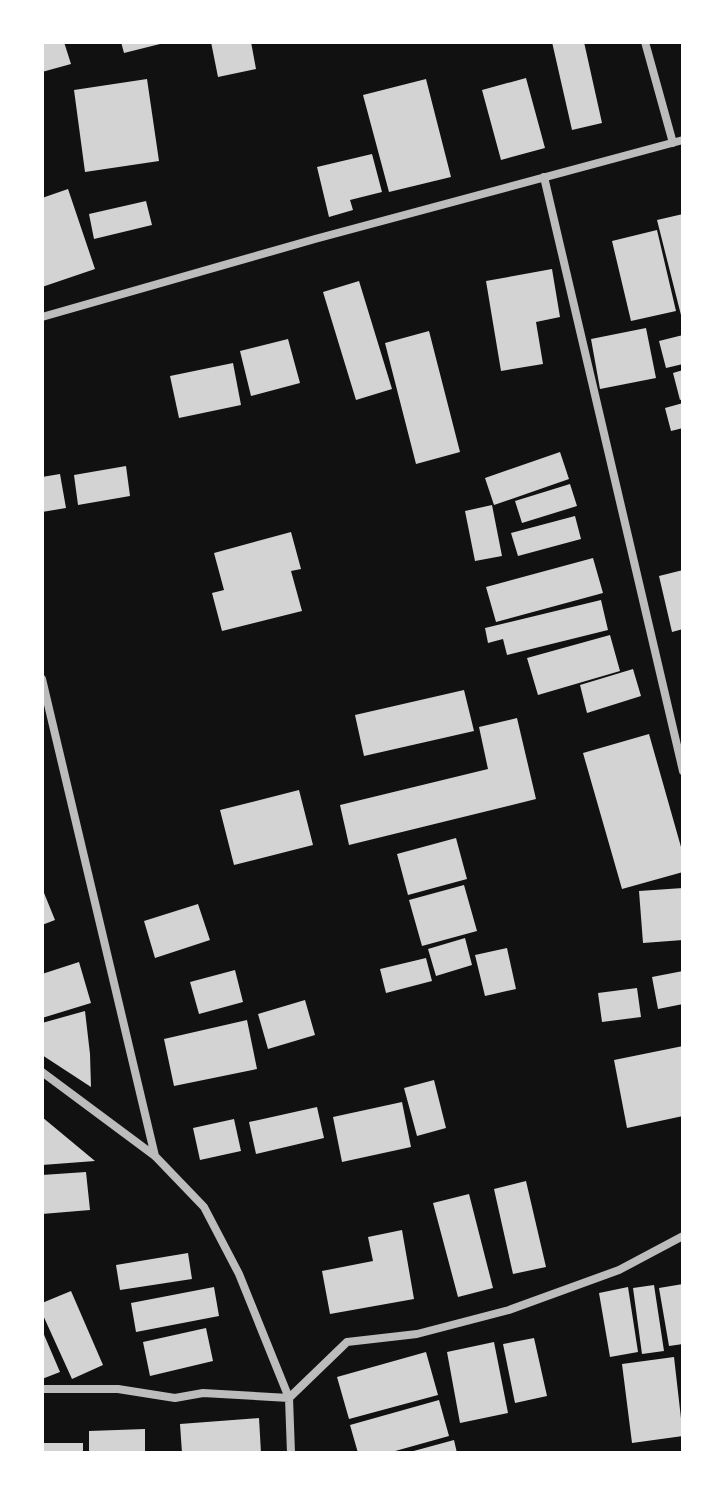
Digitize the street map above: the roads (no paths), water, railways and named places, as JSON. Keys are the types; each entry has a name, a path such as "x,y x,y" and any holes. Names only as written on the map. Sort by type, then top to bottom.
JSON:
{"street":[{"path":"42,317 678,141 645,42"},
{"path":"544,177 683,771"},
{"path":"42,679 155,1156"},
{"path":"42,1072 155,1156 204,1207 239,1274 289,1398 291,1453"},
{"path":"42,1389 118,1389 175,1398 203,1393 289,1398 347,1342 417,1334 509,1310 619,1270 683,1236"}]}
